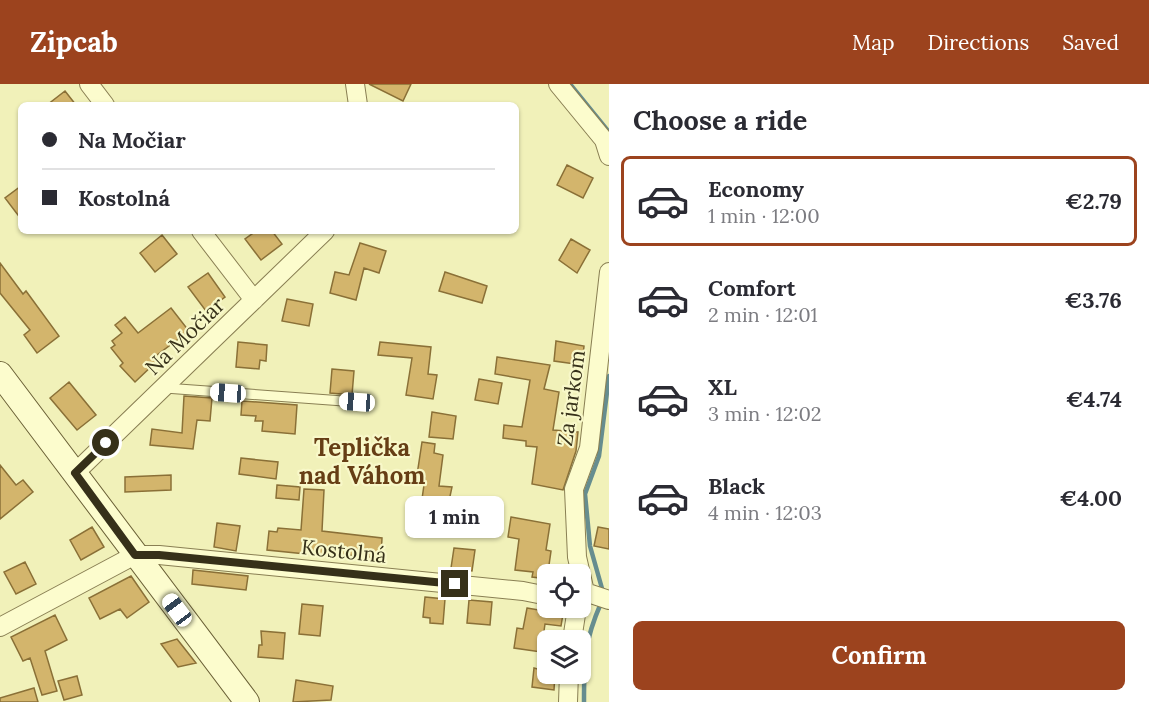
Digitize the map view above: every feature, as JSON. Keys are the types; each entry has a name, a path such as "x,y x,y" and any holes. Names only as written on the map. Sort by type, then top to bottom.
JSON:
{"main road":[{"path":"0,374 247,702"}],"street":[{"path":"89,84 103,102"},
{"path":"355,84 358,102"},
{"path":"558,84 604,140 609,156"},
{"path":"203,234 254,300"},
{"name":"Na Močiar","path":"75,473 321,234"},
{"name":"Za jarkom","path":"577,630 593,599 577,557 574,489 590,448 609,272"},
{"path":"0,627 135,555"},
{"name":"Kostolná","path":"135,555 159,555 537,594"},
{"path":"568,702 569,684"}],"lane":[{"path":"164,388 357,402"}],"building":[{"path":"369,84 411,84 403,101"},
{"path":"65,91 74,102 51,102"},
{"path":"567,165 593,178 583,198 557,185"},
{"path":"18,188 18,215 5,198"},
{"path":"252,234 274,234 282,244 261,260 245,239"},
{"path":"162,235 177,254 155,272 140,253"},
{"path":"571,239 590,250 577,273 559,260"},
{"path":"360,243 386,251 379,273 364,268 356,300 330,293 335,272 349,275"},
{"path":"0,263 23,294 26,291 59,336 37,353 24,335 30,330 0,293"},
{"path":"445,272 487,286 482,303 439,291"},
{"path":"208,273 225,297 206,311 188,287"},
{"path":"287,299 313,304 309,326 282,321"},
{"path":"171,308 189,331 153,358 157,361 135,382 120,366 123,363 111,348 115,345 112,341 122,333 115,325 125,317 138,333"},
{"path":"556,341 584,346 582,365 554,361"},
{"path":"238,342 267,345 266,361 260,360 259,369 236,367"},
{"path":"380,342 431,347 428,374 437,375 433,399 406,395 412,358 378,355"},
{"path":"497,357 550,365 544,389 559,392 553,430 578,432 576,451 563,490 532,484 537,447 526,446 526,441 503,438 504,425 522,427 530,380 495,374"},
{"path":"332,369 354,371 352,395 330,393"},
{"path":"479,379 502,383 498,404 475,400"},
{"path":"69,382 96,415 77,430 50,398"},
{"path":"184,396 212,398 210,421 197,420 193,449 150,445 152,429 182,433"},
{"path":"242,401 297,405 295,434 262,431 263,421 255,421 256,416 241,415"},
{"path":"432,412 456,416 453,439 429,437"},
{"path":"422,442 435,444 434,453 443,455 439,486 452,487 449,501 422,499 425,478 417,475"},
{"path":"241,458 278,462 276,479 239,474"},
{"path":"0,465 16,485 23,480 33,492 0,519"},
{"path":"171,475 171,490 125,492 125,477"},
{"path":"277,485 300,487 299,500 276,498"},
{"path":"304,489 324,490 322,531 382,538 381,558 336,554 335,557 267,550 269,531 277,532 278,528 301,530"},
{"path":"511,517 550,524 546,550 551,551 549,564 537,564 537,578 532,577 533,572 515,570 519,539 508,537"},
{"path":"217,523 240,526 236,551 214,547"},
{"path":"92,527 104,547 81,560 70,540"},
{"path":"598,527 609,529 609,549 594,546"},
{"path":"454,548 475,550 472,571 451,568"},
{"path":"25,562 36,584 16,594 4,572"},
{"path":"193,570 248,576 246,590 192,584"},
{"path":"131,576 149,602 127,618 120,609 100,619 89,598"},
{"path":"425,597 445,599 443,624 430,623 430,618 423,617"},
{"path":"469,600 492,602 490,625 467,623"},
{"path":"302,604 323,606 320,636 299,634"},
{"path":"527,608 537,610 537,618 562,618 561,626 545,624 544,630 537,630 537,651 514,648 517,628 523,629"},
{"path":"55,615 67,640 45,651 57,691 42,695 30,658 23,661 11,637"},
{"path":"261,631 285,633 283,659 258,657 259,645 262,645"},
{"path":"177,639 196,663 178,667 161,644"},
{"path":"534,668 537,669 537,684 554,684 554,690 532,687"},
{"path":"77,676 82,695 64,700 58,681"},
{"path":"296,680 333,686 331,700 293,702"},
{"path":"34,688 38,702 0,702 0,698"}],"waterway":[{"path":"570,84 609,132"},
{"path":"603,592 590,546 585,494 599,456 609,376"},
{"path":"584,702 586,651 601,603"}],"district":[{"name":"Teplička nad Váhom","path":"362,461"}],"route":[{"path":"106,443 75,473 135,555 159,555 455,584"}]}
